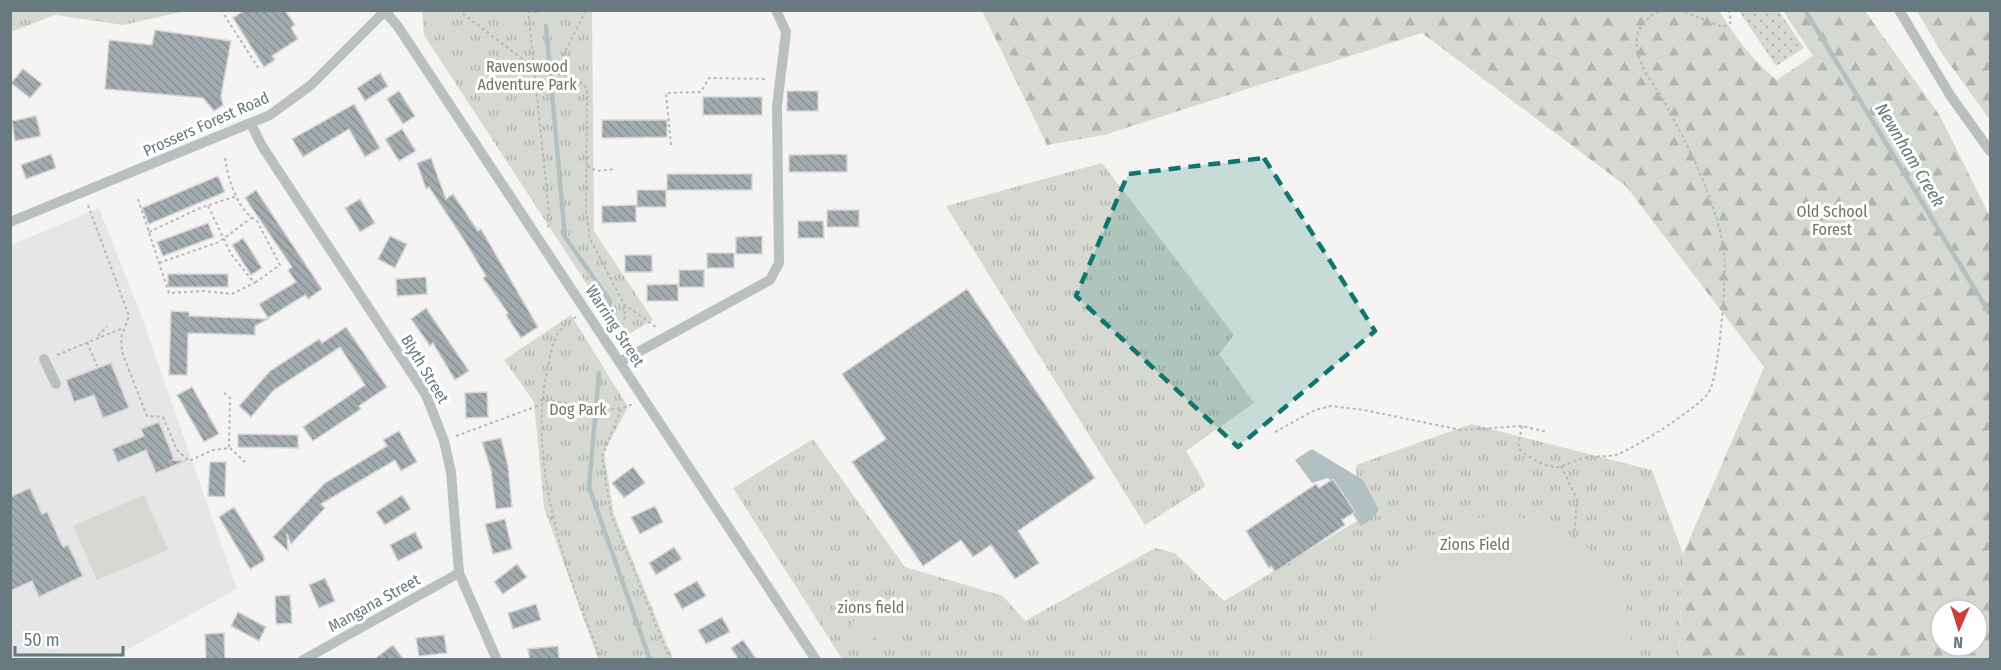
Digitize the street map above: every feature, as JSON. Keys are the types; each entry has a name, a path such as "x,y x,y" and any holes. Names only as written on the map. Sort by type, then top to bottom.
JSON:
{"street":[{"path":"620,362 770,280 776,273 779,263 779,79 786,32 776,10"},
{"path":"1899,10 1950,95 1990,151"},
{"name":"Prossers Forest Road","path":"11,221 251,124 296,99 386,11"},
{"name":"Warring Street","path":"386,11 586,308 643,399 816,660"},
{"name":"Blyth Street","path":"251,124 262,146 426,395 444,441 451,472 459,573 496,660"},
{"path":"49,360 56,384"},
{"name":"Mangana Street","path":"303,660 459,573"}],"path":[{"path":"221,10 259,69"},
{"path":"458,10 532,67 544,73 564,74 580,80 587,89 586,212 590,239 624,304 625,317 613,351"},
{"path":"529,10 532,67 550,222 542,242"},
{"path":"529,10 533,13 543,10"},
{"path":"564,74 563,56 586,10"},
{"path":"1522,426 1518,448 1532,459 1547,465 1561,466 1582,458 1615,455 1628,450 1690,411 1702,401 1714,382 1725,282 1724,252 1715,217 1695,166 1667,106 1646,72 1636,47 1638,30 1642,23 1661,10"},
{"path":"1679,10 1727,27 1731,22 1729,10"},
{"path":"670,145 666,93 701,92 709,78 779,79"},
{"path":"138,199 169,293 204,291 232,294 256,282 280,265 257,220 251,218 237,196 225,155"},
{"path":"586,166 597,171 616,169"},
{"path":"149,232 237,196"},
{"path":"87,205 129,316 123,328 122,352 147,416 163,417 177,450 189,460 213,450 229,447"},
{"path":"208,206 231,254 256,282"},
{"path":"159,263 224,239 251,218"},
{"path":"624,304 653,323 665,338"},
{"path":"586,308 560,330 553,341 540,405 547,496 584,613 602,660"},
{"path":"96,338 107,326"},
{"path":"49,360 60,352 123,328"},
{"path":"87,342 98,366"},
{"path":"222,391 230,398 229,447 245,462"},
{"path":"540,400 554,400 589,408 621,409 643,399"},
{"path":"444,441 518,411 540,405"},
{"path":"1275,432 1315,410 1331,406 1364,410 1461,430 1522,426 1547,432"},
{"path":"621,409 602,457 604,479 611,514 670,660"},
{"path":"1561,466 1577,500 1574,537"}],"highlighted area":[{"path":"1264,158 1375,331 1238,447 1076,296 1128,174"}],"shaded area":[{"path":"99,208 140,312 237,589 111,659 11,660 11,245"},
{"path":"1312,449 1363,480 1379,510 1372,519 1361,526 1328,478 1312,483 1295,460"}],"green space":[{"path":"11,10 186,11 123,25 55,15 11,32"},
{"name":"Ravenswood Adventure Park","path":"422,11 592,11 594,231 653,320 622,338 424,35"},
{"path":"539,11 562,11 563,16 537,27 534,19 541,15"},
{"name":"Old School Forest","path":"982,11 1719,11 1745,48 1777,80 1813,56 1783,11 1865,11 1940,116 1990,217 1990,659 1679,659 1683,554 1764,367 1626,186 1422,33 1104,135 1047,145"},
{"path":"1739,11 1779,11 1804,48 1776,66"},
{"path":"1917,11 1990,11 1990,120 1941,52"},
{"path":"1102,163 1234,335 1219,354 1254,403 1186,451 1206,486 1145,525 946,206"},
{"name":"Dog Park","path":"571,315 628,407 604,452 614,515 673,659 598,659 544,508 534,402 504,360"},
{"name":"Zions Field","path":"1471,424 1652,470 1683,554 1679,659 842,659 733,488 813,439 905,567 1003,596 1025,621 1155,548 1175,553 1224,601 1357,521 1356,465"},
{"path":"144,495 168,550 97,580 73,526"},
{"path":"1501,515 1530,519 1556,528 1579,541 1599,558 1614,579 1625,603 1631,630 1631,659 1372,659 1372,630 1378,603 1388,579 1404,558 1423,541 1446,528 1472,519"},
{"path":"895,594 909,615 864,645 850,624"}],"building":[{"path":"245,10 285,10 295,25 291,28 298,39 272,56 275,60 264,67 233,18"},
{"path":"155,30 231,41 221,96 223,105 214,111 203,98 105,89 109,40 152,45"},
{"path":"23,69 42,84 30,98 11,83"},
{"path":"380,73 388,86 365,101 357,88"},
{"path":"399,91 415,116 403,124 387,99"},
{"path":"787,91 818,91 818,111 787,111"},
{"path":"703,97 762,97 762,115 703,115"},
{"path":"354,104 380,148 365,157 349,129 303,157 292,139"},
{"path":"36,116 41,136 15,141 12,121"},
{"path":"602,120 667,120 667,137 602,138"},
{"path":"402,129 416,151 399,161 385,139"},
{"path":"51,154 56,168 26,179 21,165"},
{"path":"847,154 847,172 789,172 789,155"},
{"path":"431,158 446,199 453,194 478,231 481,229 538,327 521,338 506,315 508,313 483,278 486,276 464,240 429,187 426,189 417,163"},
{"path":"667,174 752,174 752,190 667,190"},
{"path":"218,176 225,192 149,224 142,208"},
{"path":"256,190 322,289 308,299 305,295 268,318 259,304 296,282 288,270 292,267 245,198"},
{"path":"637,190 666,190 666,207 637,207"},
{"path":"360,199 375,223 360,232 345,208"},
{"path":"636,205 636,222 602,223 602,206"},
{"path":"827,210 859,210 859,227 827,227"},
{"path":"798,221 823,221 824,238 798,238"},
{"path":"208,223 214,237 163,256 157,242"},
{"path":"390,236 407,244 395,268 378,259"},
{"path":"762,236 762,254 736,254 736,237"},
{"path":"243,238 262,268 251,275 232,245"},
{"path":"707,253 734,253 734,268 707,268"},
{"path":"625,255 652,255 652,272 625,272"},
{"path":"679,270 704,270 704,287 679,287"},
{"path":"168,274 228,274 228,287 168,287"},
{"path":"426,277 427,294 397,296 396,279"},
{"path":"678,284 678,301 647,301 647,285"},
{"path":"967,289 1095,478 1018,531 1039,563 1015,579 991,545 973,557 961,540 923,566 852,462 886,439 842,374"},
{"path":"426,308 469,371 455,380 433,343 430,346 411,319"},
{"path":"171,311 189,312 189,316 268,319 255,326 255,335 188,333 187,375 169,375"},
{"path":"346,327 387,387 359,406 361,409 313,441 303,427 365,385 340,347 274,390 251,417 239,406 270,371 319,339 322,343"},
{"path":"111,363 129,408 103,418 94,395 74,402 66,380"},
{"path":"192,387 219,434 204,442 177,395"},
{"path":"487,392 488,417 466,418 465,393"},
{"path":"159,422 174,459 172,460 185,461 156,473 146,450 118,462 112,449 144,436 141,429"},
{"path":"399,431 417,462 401,471 395,460 321,504 325,508 291,544 287,534 288,551 273,537 325,483 387,446 383,440"},
{"path":"238,434 298,435 298,448 238,447"},
{"path":"501,438 508,466 512,507 496,509 491,470 482,442"},
{"path":"210,462 226,462 225,497 208,496"},
{"path":"633,467 645,483 624,498 612,483"},
{"path":"1333,479 1355,512 1342,520 1345,525 1275,572 1271,566 1269,568 1246,531 1316,484 1319,488"},
{"path":"30,488 42,514 47,512 63,547 68,545 83,576 39,597 32,581 10,591 10,497"},
{"path":"402,495 411,509 385,525 376,512"},
{"path":"655,506 663,522 640,534 631,517"},
{"path":"234,507 264,556 264,561 250,569 219,517"},
{"path":"505,519 512,549 493,554 485,524"},
{"path":"415,532 423,548 398,561 390,545"},
{"path":"674,547 682,559 656,575 649,563"},
{"path":"517,564 527,577 503,594 494,582"},
{"path":"325,578 335,601 319,608 309,585"},
{"path":"697,581 706,596 682,609 674,594"},
{"path":"290,595 292,623 276,624 275,596"},
{"path":"536,604 541,620 513,629 508,613"},
{"path":"238,612 266,627 259,641 231,626"},
{"path":"722,617 730,632 706,644 698,630"},
{"path":"224,633 225,659 206,659 205,634"},
{"path":"444,635 447,653 419,656 416,638"},
{"path":"743,640 757,660 739,660 731,648"},
{"path":"393,645 404,660 373,660"},
{"path":"558,646 559,660 530,660 528,649"}],"waterway":[{"name":"Newnham Creek","path":"1805,10 1990,314"},
{"path":"546,26 565,237 610,301 608,313"},
{"path":"599,373 589,487 650,660"}],"park label":[{"name":"zions field","path":"871,607"}]}
